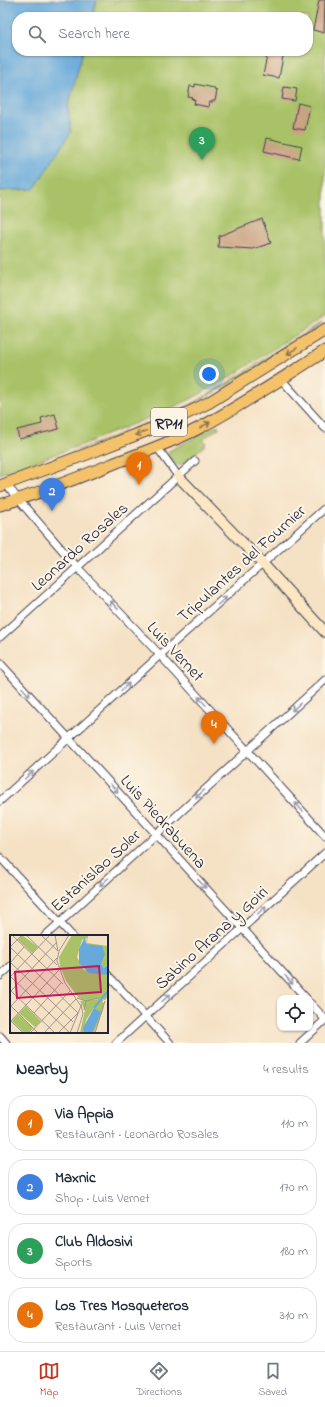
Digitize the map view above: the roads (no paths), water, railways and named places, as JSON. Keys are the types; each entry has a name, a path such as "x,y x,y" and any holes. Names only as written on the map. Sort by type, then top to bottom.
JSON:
{"main road":[{"name":"RP11","path":"3,485 119,442 182,416 228,392 325,330"},
{"name":"RP11","path":"0,505 157,447 200,428 325,351"}],"street":[{"path":"281,379 325,428"},
{"path":"157,447 178,476 263,564 325,632"},
{"name":"Leonardo Rosales","path":"0,637 195,461"},
{"name":"Luis Vernet","path":"3,485 18,499 77,567 160,655 325,836"},
{"name":"Tripulantes del Fournier","path":"0,801 160,655 325,508"},
{"name":"Luis Piedrabuena","path":"0,663 303,995"},
{"name":"Estanislao Soler","path":"45,935 325,680"},
{"name":"Sabino Arana y Goiri","path":"116,1043 325,853"},
{"path":"0,857 71,935"},
{"path":"0,976 10,967"},
{"path":"108,975 170,1043"},
{"path":"300,1043 325,1019 313,1006"},
{"path":"0,1036 6,1043"}],"water":[{"path":"0,0 97,0 93,12 12,12 12,56 82,56 68,107 71,132 34,189 0,191"}],"place":[{"name":"Club Aldosivi","path":"202,160"},
{"name":"Via Appia","path":"139,485"},
{"name":"Maxnic","path":"52,511"},
{"name":"Los Tres Mosqueteros","path":"214,744"}]}
